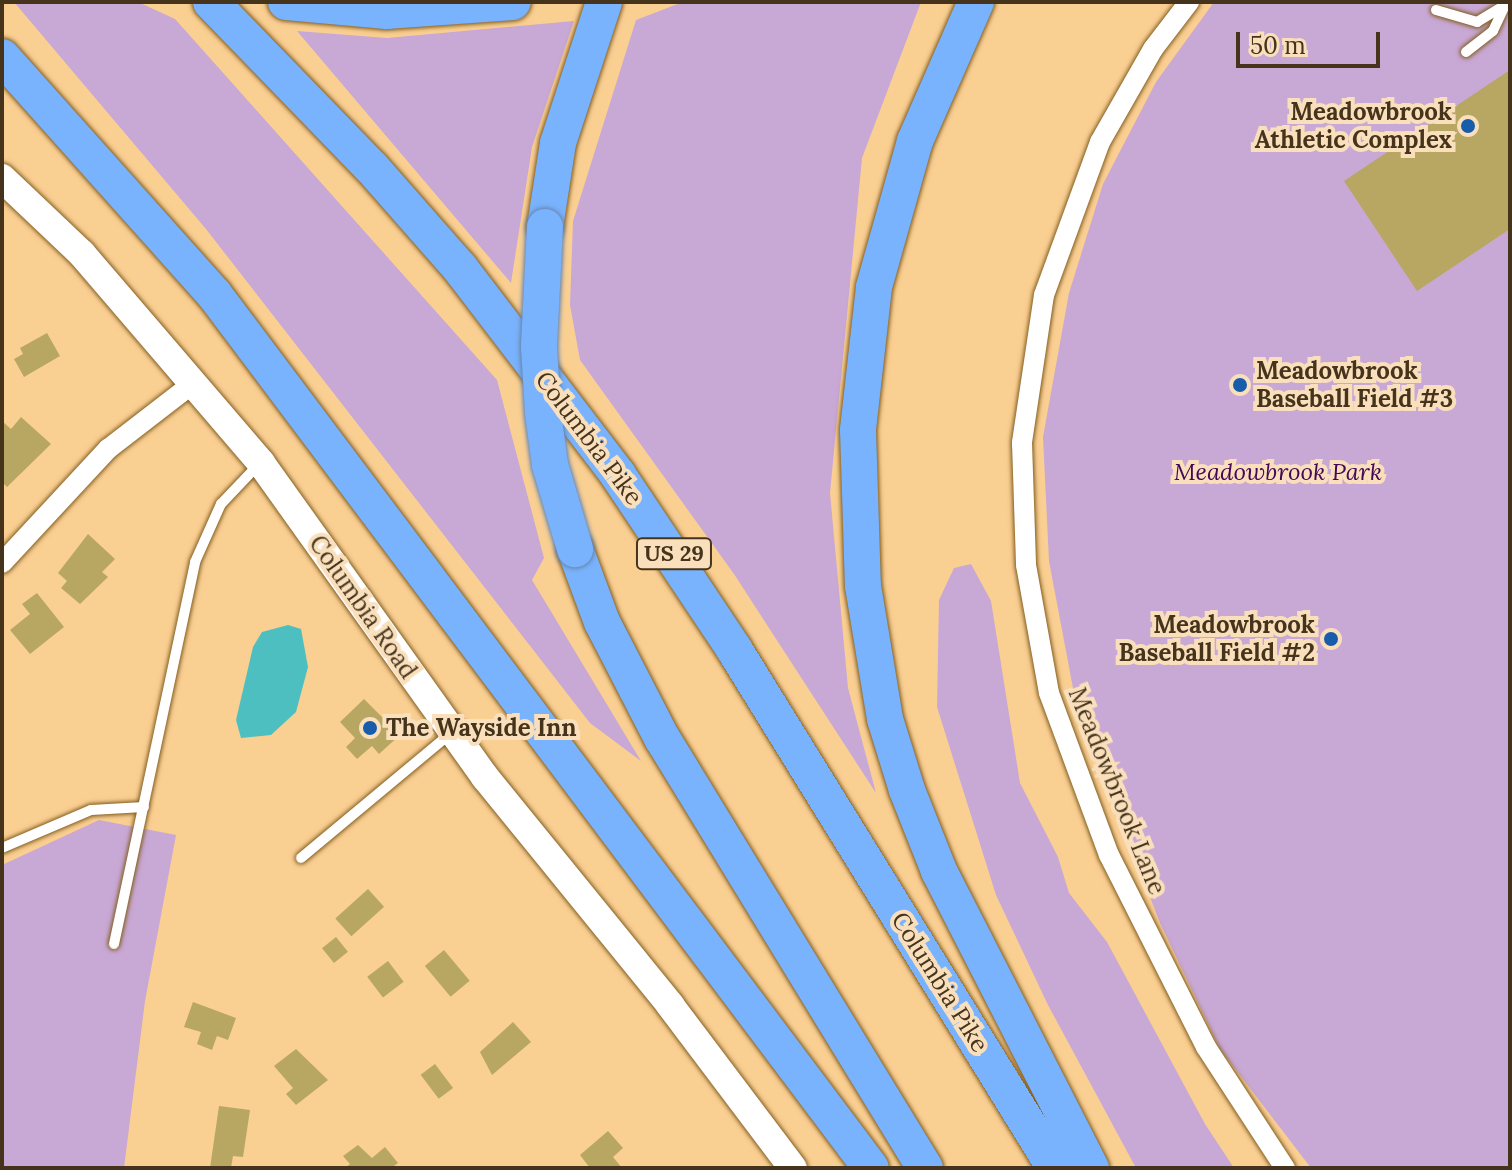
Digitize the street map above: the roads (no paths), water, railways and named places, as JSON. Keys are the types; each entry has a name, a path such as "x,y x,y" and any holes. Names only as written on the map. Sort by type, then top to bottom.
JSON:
{"highway":[{"name":"Columbia Pike","path":"211,2 372,168 450,257 618,475 726,636 1055,1168"},
{"path":"286,2 428,10 513,2"},
{"path":"604,2 562,129 545,227 539,347 550,465 575,549 602,622 662,738 925,1168"},
{"path":"976,2 915,141 874,287 858,430 863,586 885,719 907,790 939,871 1091,1168"},
{"path":"2,57 86,144 214,294 871,1168"},
{"path":"2,69 86,144"}],"street":[{"name":"Meadowbrook Lane","path":"1189,2 1153,49 1100,142 1048,281 1033,349 1022,443 1026,565 1049,693 1109,855 1206,1047 1285,1168"},
{"name":"Columbia Road","path":"2,178 82,254 261,463 451,732 793,1168"},
{"path":"2,563 117,441 192,384"}],"lane":[{"path":"1436,10 1477,22 1506,4"},
{"path":"1466,52 1493,31 1506,4"},
{"path":"114,944 195,562 221,504 261,463"},
{"path":"301,858 451,732"},
{"path":"2,848 91,810 144,807"}],"water":[{"path":"288,625 301,629 308,667 296,712 271,735 241,738 236,720 253,647 262,632"}],"place":[{"name":"Meadowbrook Athletic Complex","path":"1468,126"},
{"name":"Meadowbrook Baseball Field #3","path":"1240,385"},
{"name":"Meadowbrook Baseball Field #2","path":"1331,639"},
{"name":"The Wayside Inn","path":"370,728"}],"park label":[{"name":"Meadowbrook Park","path":"1278,472"}]}
